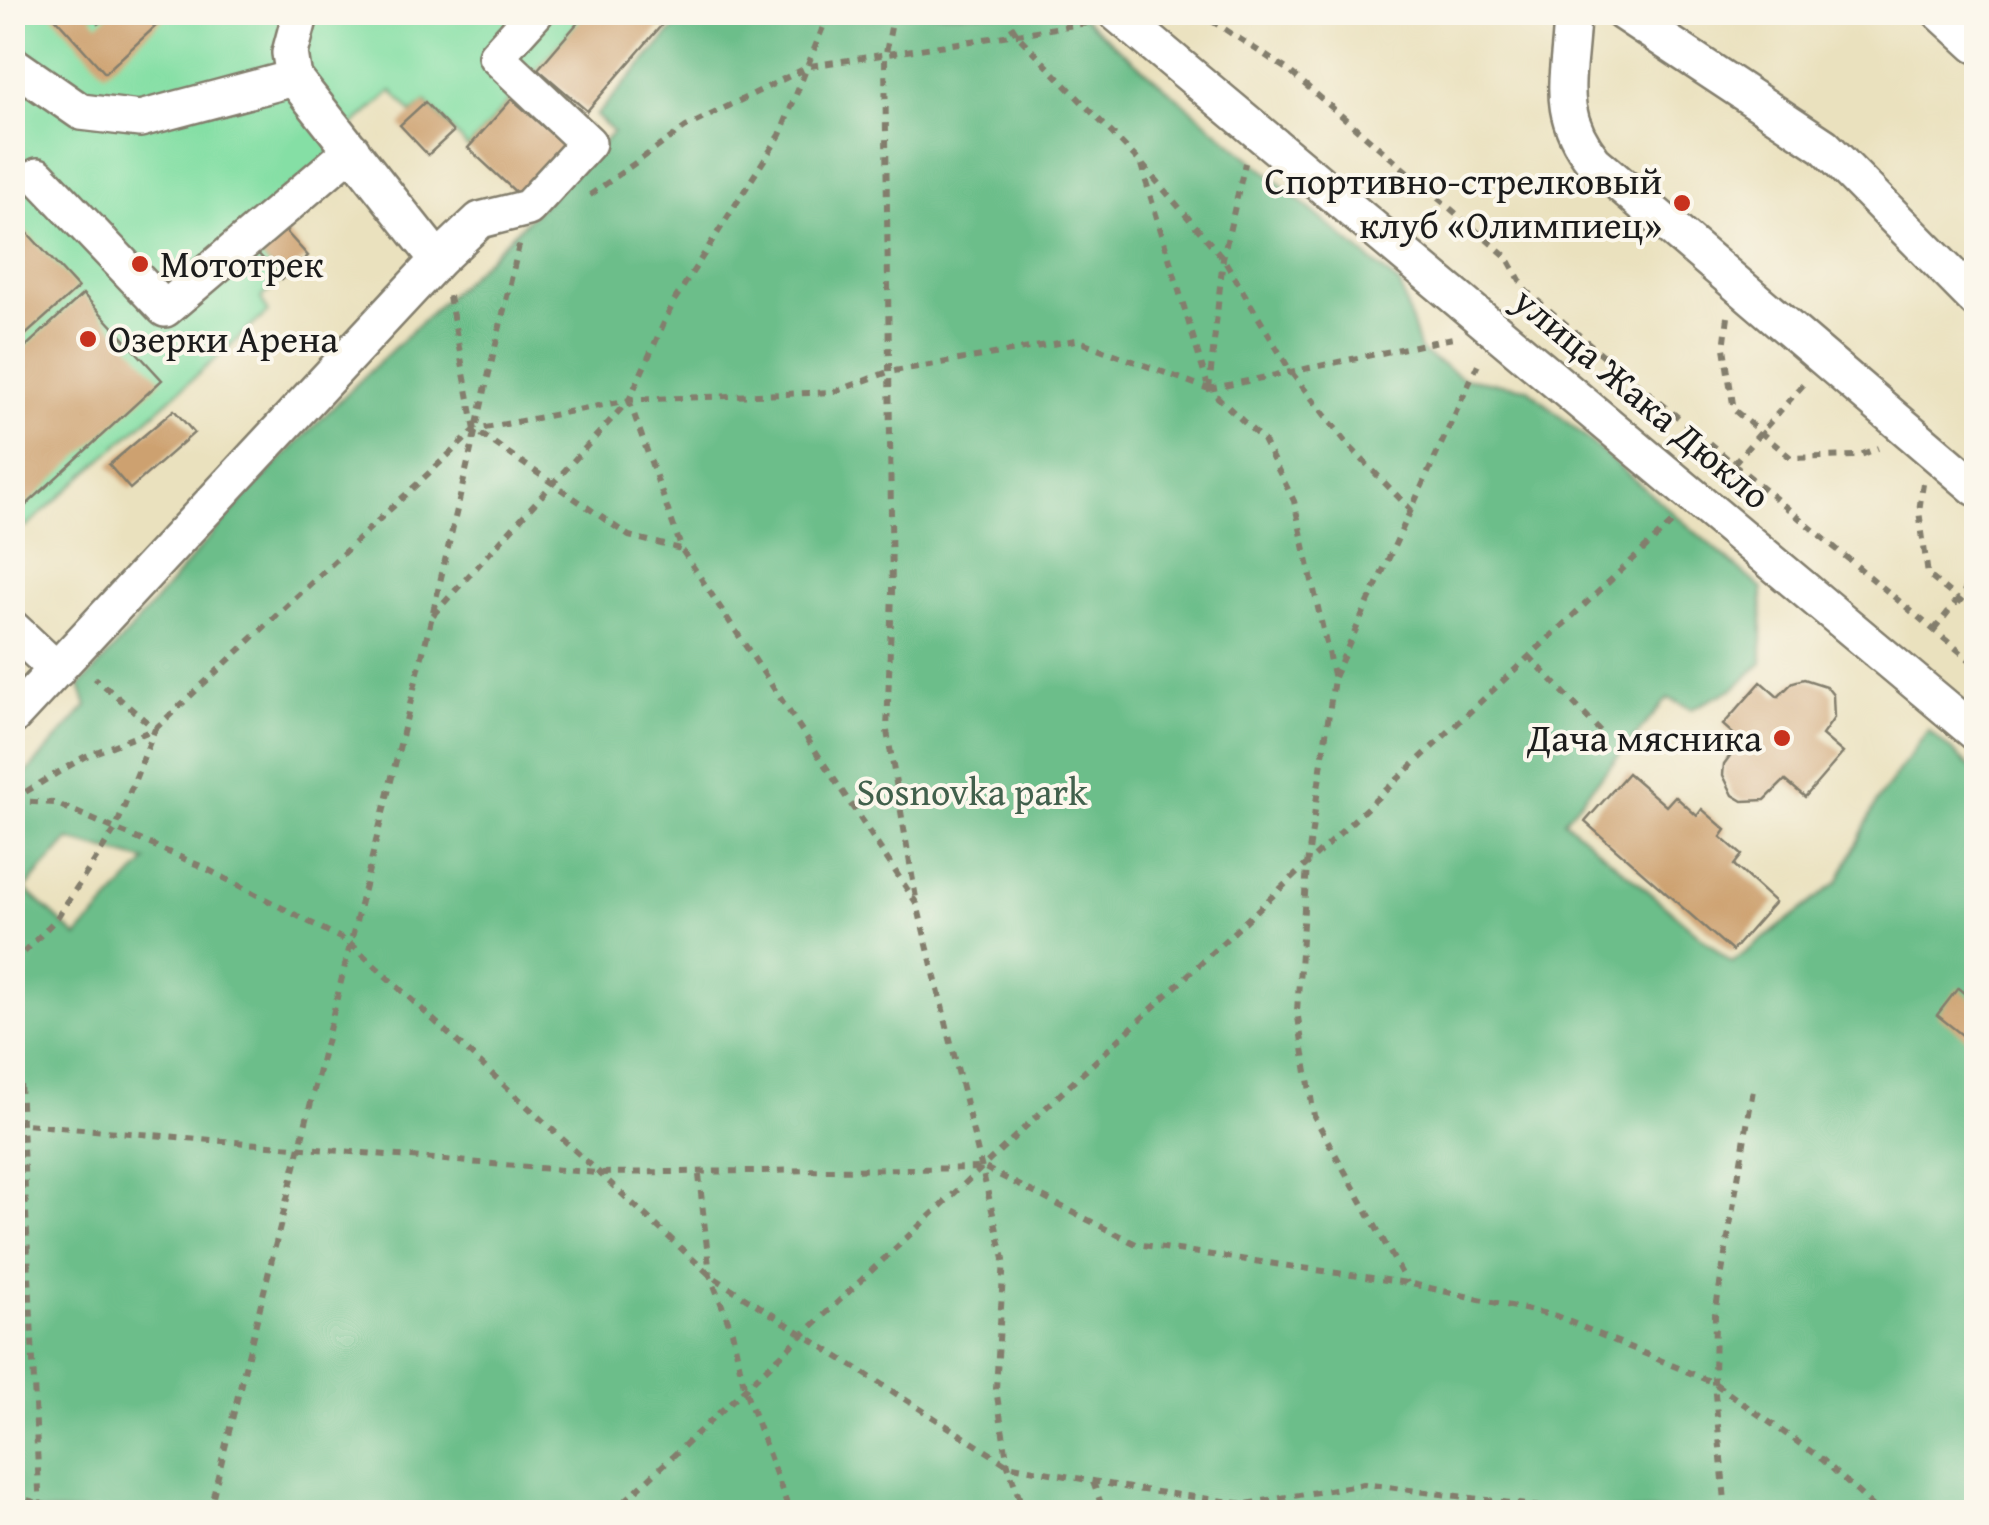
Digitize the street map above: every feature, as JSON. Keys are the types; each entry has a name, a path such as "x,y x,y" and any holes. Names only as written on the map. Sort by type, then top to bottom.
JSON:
{"street":[{"path":"301,12 290,53 294,78 438,260"},
{"path":"12,717 438,260 480,220 528,224 588,142 496,56 536,12"},
{"path":"1572,12 1571,62 1564,105 1573,136 1594,162 1976,488"},
{"path":"1622,12 1824,146 1976,300"},
{"path":"1940,12 1976,45"},
{"name":"улица Жака Дюкло","path":"1117,14 1976,733"},
{"path":"12,64 81,112 140,119 294,78"},
{"path":"38,176 165,309 352,150"},
{"path":"12,628 56,670"}],"path":[{"path":"432,616 629,400 674,300 780,135 829,12"},
{"path":"894,12 885,58 892,592 887,731 917,904 985,1168 1004,1259 996,1389 1008,1464 1024,1512"},
{"path":"1003,12 1018,36 1140,162 1223,258 1292,372 1350,447 1411,510"},
{"path":"1198,12 1288,70 1508,257 1526,290 1976,665"},
{"path":"584,200 686,127 810,66 1018,36 1117,14"},
{"path":"1209,389 1223,258 1253,128"},
{"path":"1140,162 1209,389"},
{"path":"518,251 528,224"},
{"path":"208,1512 432,616 518,251 528,224"},
{"path":"438,260 475,430 628,536 682,550"},
{"path":"1728,316 1724,348 1734,410 1791,458 1858,456 1884,445"},
{"path":"1209,389 1494,329"},
{"path":"1407,1283 1314,1116 1297,1011 1307,865 1334,678 1494,329"},
{"path":"12,800 84,757 156,729 475,430 629,400 834,392 888,372 1076,340 1209,389 1264,440 1294,500 1334,678"},
{"path":"1734,462 1811,376"},
{"path":"629,400 682,550 917,904"},
{"path":"1925,473 1919,512 1928,574 1976,614"},
{"path":"613,1512 1696,500"},
{"path":"1934,630 1976,576"},
{"path":"1530,656 1600,731"},
{"path":"56,670 91,674 156,729"},
{"path":"13,965 56,919 115,830 156,729"},
{"path":"12,800 55,803 203,867 350,943 710,1274 1008,1464 1246,1504 1364,1484 1580,1512"},
{"path":"12,909 16,1123 40,1508"},
{"path":"1726,1512 1714,1383 1715,1314 1754,1084"},
{"path":"16,1123 598,1174 985,1168 1136,1244 1407,1283 1556,1316 1714,1383 1823,1460 1879,1512"},
{"path":"699,1175 710,1274 732,1331 744,1390 790,1512"},
{"path":"1092,1481 1104,1512"},
{"path":"12,1496 40,1508 72,1512"},
{"path":"1234,1512 1246,1504"},
{"path":"15,1512 40,1508"}],"green space":[{"name":"Мототрек","path":"13,13 587,13 468,148 426,102 412,113 392,91 348,130 255,249 282,279 261,298 268,312 26,527 13,513"},
{"name":"Sosnovka park","path":"688,13 1077,13 1400,285 1420,351 1463,378 1527,388 1762,589 1762,663 1734,688 1691,709 1668,698 1564,820 1732,963 1838,882 1877,802 1928,730 1976,772 1976,1512 13,1512 13,788 87,706 80,686 251,491 613,132 596,116","holes":["69,840 147,861 77,937 25,889"]}],"building":[{"path":"50,12 88,12 98,24 111,12 171,12 105,73"},
{"path":"587,12 673,12 587,111 538,69"},
{"path":"512,99 566,147 521,197 468,148"},
{"path":"425,102 453,132 428,155 400,125"},
{"name":"Озерки Арена","path":"12,216 78,288 12,347"},
{"path":"280,225 308,256 282,279 254,249"},
{"name":"Озерки Арена","path":"83,294 162,380 21,510 12,501 12,359"},
{"path":"174,410 194,433 130,489 109,465"},
{"name":"Дача мясника","path":"1804,679 1826,686 1833,695 1834,718 1822,735 1843,753 1805,797 1785,780 1765,800 1743,801 1733,795 1723,775 1724,764 1741,741 1723,725 1761,682 1778,697 1793,682"},
{"path":"1628,773 1666,806 1675,796 1697,816 1702,809 1726,830 1721,837 1742,855 1734,865 1775,902 1732,951 1585,822"},
{"path":"1958,988 1976,1003 1976,1046 1937,1015"}],"place":[{"name":"Спортивно-стрелковый клуб «Олимпиец»","path":"1682,203"},
{"name":"Мототрек","path":"140,264"},
{"name":"Озерки Арена","path":"88,339"},
{"name":"Дача мясника","path":"1782,738"}]}
